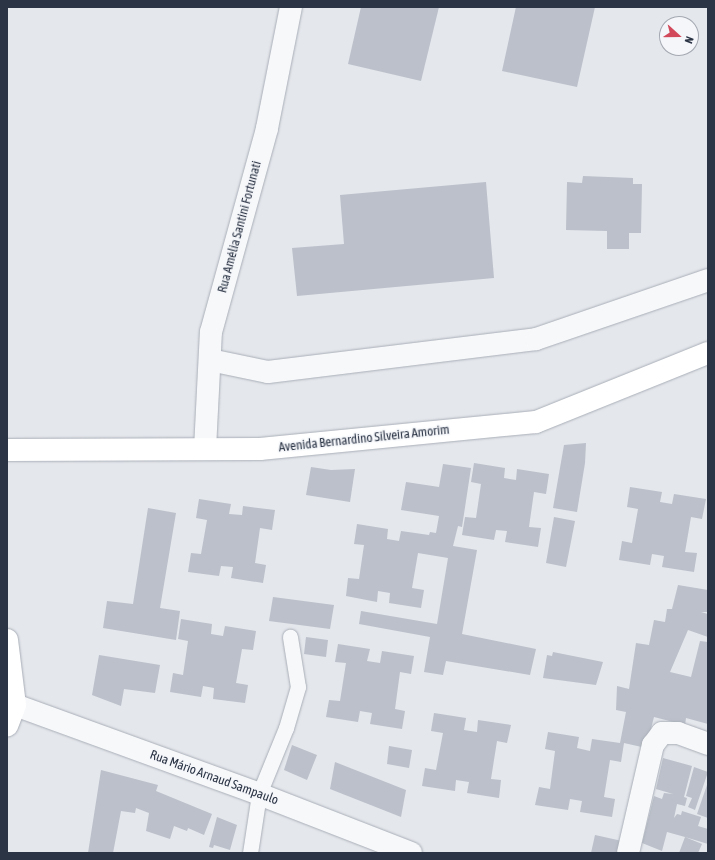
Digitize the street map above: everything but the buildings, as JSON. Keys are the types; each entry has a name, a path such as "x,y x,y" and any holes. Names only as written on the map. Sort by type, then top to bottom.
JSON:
{"main road":[{"name":"Avenida Bernardino Silveira Amorim","path":"7,450 260,449 536,422 708,353"},
{"path":"7,640 15,705 7,726"}],"street":[{"name":"Rua Amélia Santini Fortunati","path":"205,449 211,332 267,128 290,7"},
{"path":"210,360 268,372 536,339 708,280"},
{"name":"Rua Mário Arnaud Sampaulo","path":"15,705 260,794 411,853"},
{"path":"628,853 653,745 662,733 678,733 708,744"}],"lane":[{"path":"250,853 260,794 286,728 298,687 290,637"}]}
